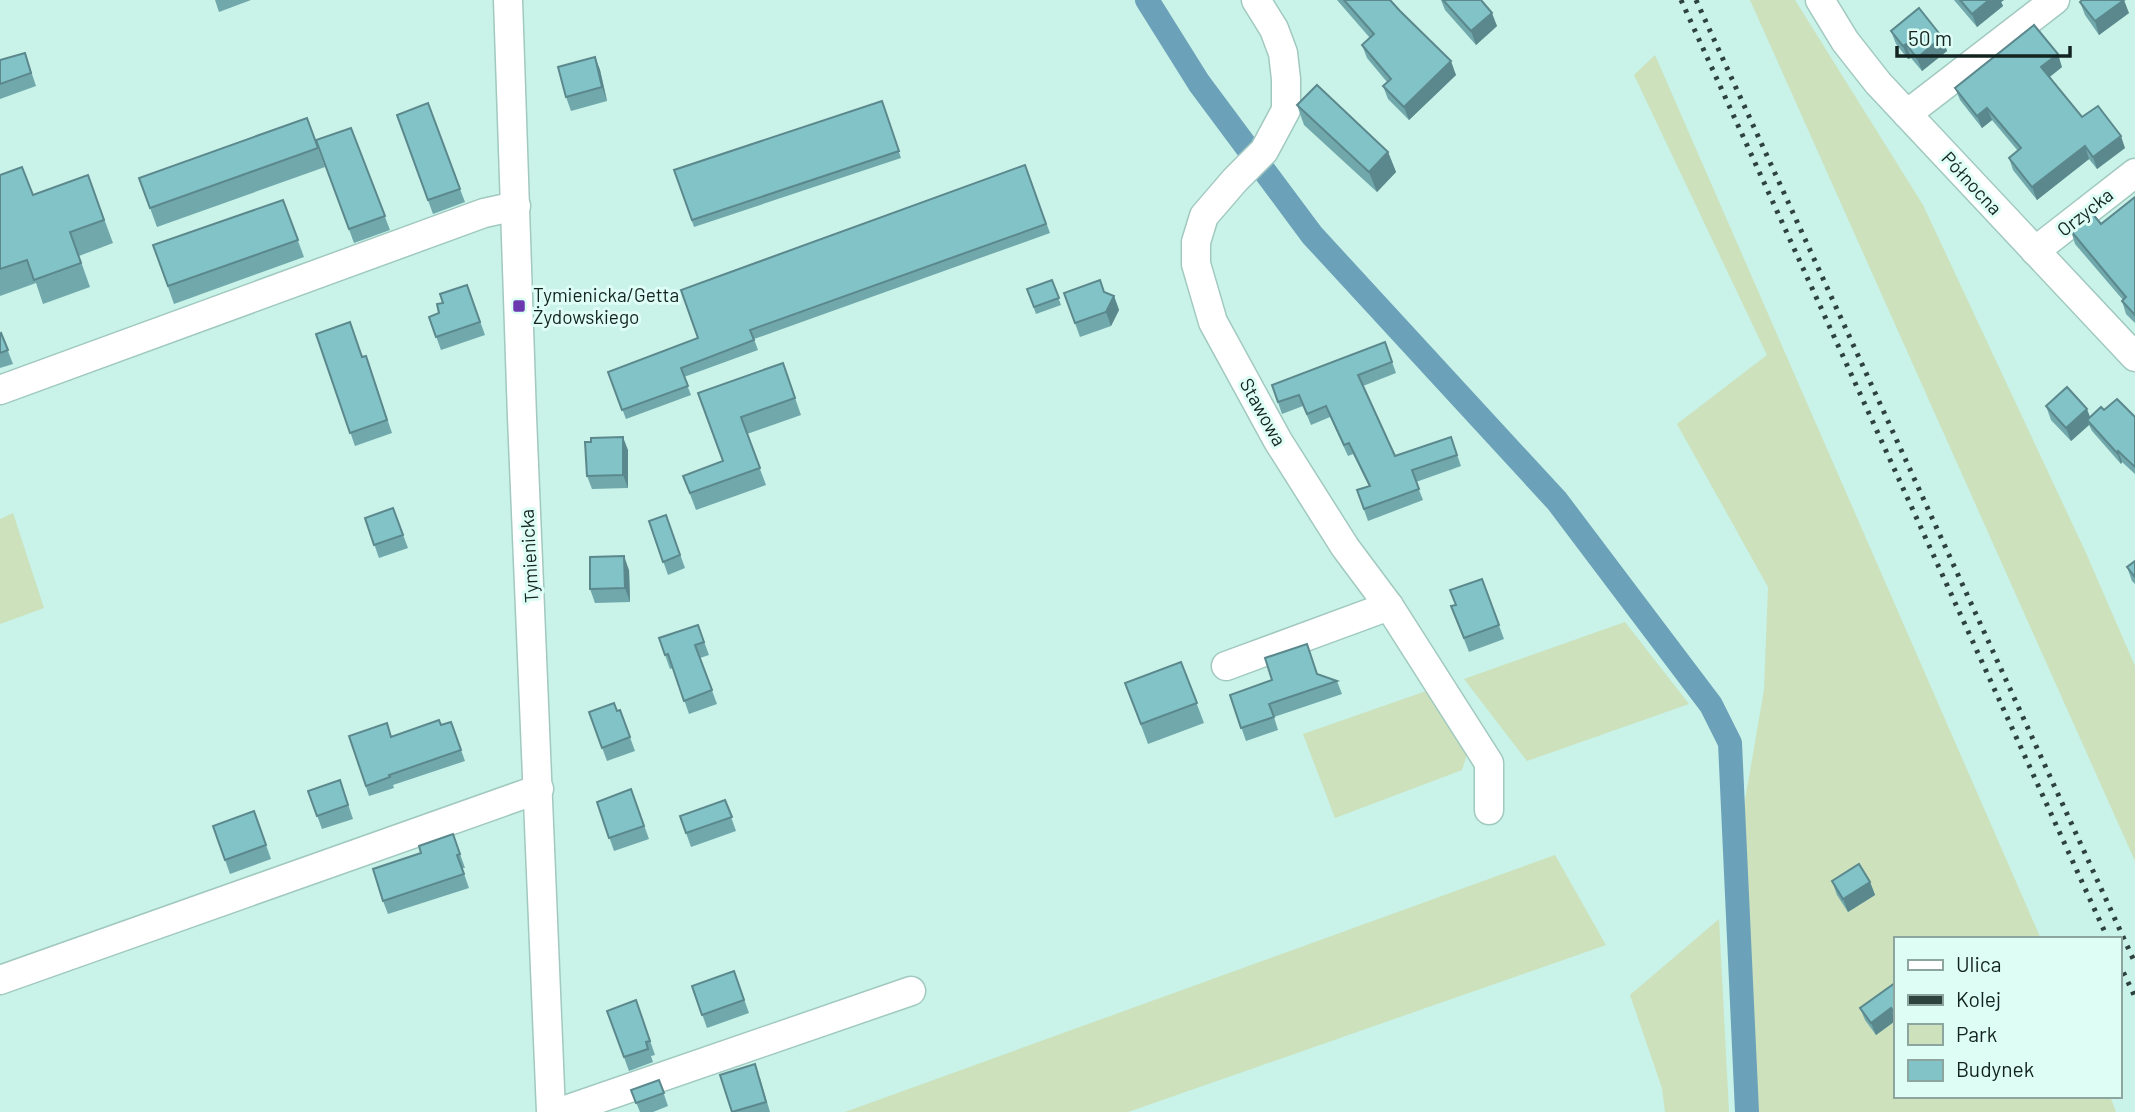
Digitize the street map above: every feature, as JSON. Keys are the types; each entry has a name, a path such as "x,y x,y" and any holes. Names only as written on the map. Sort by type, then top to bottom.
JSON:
{"street":[{"name":"Tymienicka","path":"508,0 551,1112"},
{"name":"Stawowa","path":"1256,0 1274,29 1283,53 1286,110 1264,152 1204,216 1196,243 1196,264 1213,322 1278,441 1345,547 1389,606 1489,763 1489,810"},
{"name":"Północna","path":"1820,0 1846,41 1878,83 2135,357"},
{"path":"1907,114 2055,0"},
{"name":"Orzycka","path":"2035,251 2135,173"},
{"path":"0,390 485,213 516,206"},
{"path":"1226,666 1389,606"},
{"path":"0,980 539,789"},
{"path":"560,1112 911,991"}],"green space":[{"path":"1750,0 1795,0 1923,205 2086,553 2135,666 2135,861"},
{"path":"1655,55 2040,937 1894,937 1894,1098 2111,1098 2116,1112 1754,1112 1741,855 1743,812 1764,690 1768,587 1677,424 1767,355 1634,75"},
{"path":"13,513 44,608 0,624 0,519"},
{"path":"1625,622 1689,704 1527,761 1464,679"},
{"path":"1432,689 1467,754 1462,770 1335,818 1303,734"},
{"path":"1555,855 1606,945 1128,1112 845,1112"},
{"path":"1719,919 1729,1112 1665,1112 1662,1088 1630,995"}],"building":[{"path":"1344,0 1390,0 1451,61 1404,107 1383,86 1391,79 1362,45 1374,34"},
{"path":"1443,0 1481,0 1492,13 1471,31"},
{"path":"1960,0 1989,0 1972,14"},
{"path":"2124,0 2095,21 2080,2"},
{"path":"1919,8 1942,37 1917,58 1891,31"},
{"path":"2034,25 2058,54 2041,67 2082,117 2098,106 2121,136 2093,157 2085,146 2032,187 2009,158 2021,148 1987,108 1977,116 1955,88"},
{"path":"25,53 31,73 0,84 0,60"},
{"path":"595,57 602,87 566,97 558,67"},
{"path":"1317,85 1388,152 1369,172 1297,105"},
{"path":"882,101 899,151 692,220 674,170"},
{"path":"428,103 460,189 428,200 397,115"},
{"path":"307,118 318,148 150,208 139,178"},
{"path":"351,128 385,216 349,229 316,140"},
{"path":"1025,165 1046,224 750,330 754,340 681,368 688,386 622,410 608,372 698,338 681,290"},
{"path":"22,167 33,195 88,175 104,220 70,232 81,263 34,280 27,260 0,269 0,175"},
{"path":"2135,197 2135,315 2122,301 2126,297 2071,231 2092,213 2101,224"},
{"path":"283,200 298,240 168,286 153,245"},
{"path":"1052,280 1059,298 1034,307 1027,289"},
{"path":"1100,280 1104,292 1114,296 1106,312 1075,323 1064,293"},
{"path":"467,285 480,322 436,337 429,317 439,313 437,304 443,303 440,294"},
{"path":"350,322 362,357 366,356 387,420 350,433 316,334"},
{"path":"0,334 8,350 0,353"},
{"path":"1385,342 1392,362 1358,375 1395,456 1451,437 1457,455 1412,470 1419,489 1364,509 1357,490 1370,486 1349,443 1344,445 1326,406 1307,414 1299,395 1278,402 1272,385"},
{"path":"783,363 795,398 741,417 760,468 690,493 683,476 723,461 698,393"},
{"path":"2067,387 2087,409 2066,428 2046,406"},
{"path":"2117,399 2135,417 2135,467 2118,451 2117,453 2087,420 2101,407 2104,410"},
{"path":"623,437 623,475 587,476 585,442 591,442 591,438"},
{"path":"393,508 403,535 374,545 365,518"},
{"path":"666,515 680,555 663,562 649,521"},
{"path":"624,556 625,588 590,589 590,557"},
{"path":"2135,561 2135,577 2127,567"},
{"path":"1482,579 1499,625 1464,638 1451,606 1456,605 1450,590"},
{"path":"698,625 704,642 695,645 712,690 684,701 668,654 665,655 659,638"},
{"path":"1307,644 1317,674 1337,681 1269,704 1274,717 1241,728 1230,695 1272,680 1265,658"},
{"path":"1181,662 1197,703 1141,724 1125,683"},
{"path":"614,703 617,711 620,710 630,737 602,748 589,712"},
{"path":"439,720 441,725 451,722 461,750 389,775 390,777 366,786 349,736 387,723 391,737"},
{"path":"340,780 348,805 317,816 308,791"},
{"path":"631,789 644,826 609,838 597,802"},
{"path":"725,800 732,817 686,833 680,816"},
{"path":"254,811 266,845 225,860 213,826"},
{"path":"453,834 464,874 383,901 373,869 421,853 419,846"},
{"path":"1859,864 1870,882 1843,899 1832,881"},
{"path":"734,971 744,1000 702,1015 692,986"},
{"path":"1894,984 1894,1012 1891,1008 1871,1023 1860,1008"},
{"path":"636,1000 650,1041 646,1042 648,1049 624,1057 607,1011"},
{"path":"755,1064 766,1102 732,1112 720,1075"},
{"path":"659,1080 664,1093 636,1103 631,1090"}],"waterway":[{"path":"1147,0 1199,83 1312,235 1557,501 1711,705 1730,743 1747,1112"}],"railway":[{"path":"1681,0 2107,937"},
{"path":"1696,0 2135,963"},
{"path":"2121,967 2135,997"}],"place":[{"name":"Tymienicka/Getta Żydowskiego","path":"519,306"}]}
